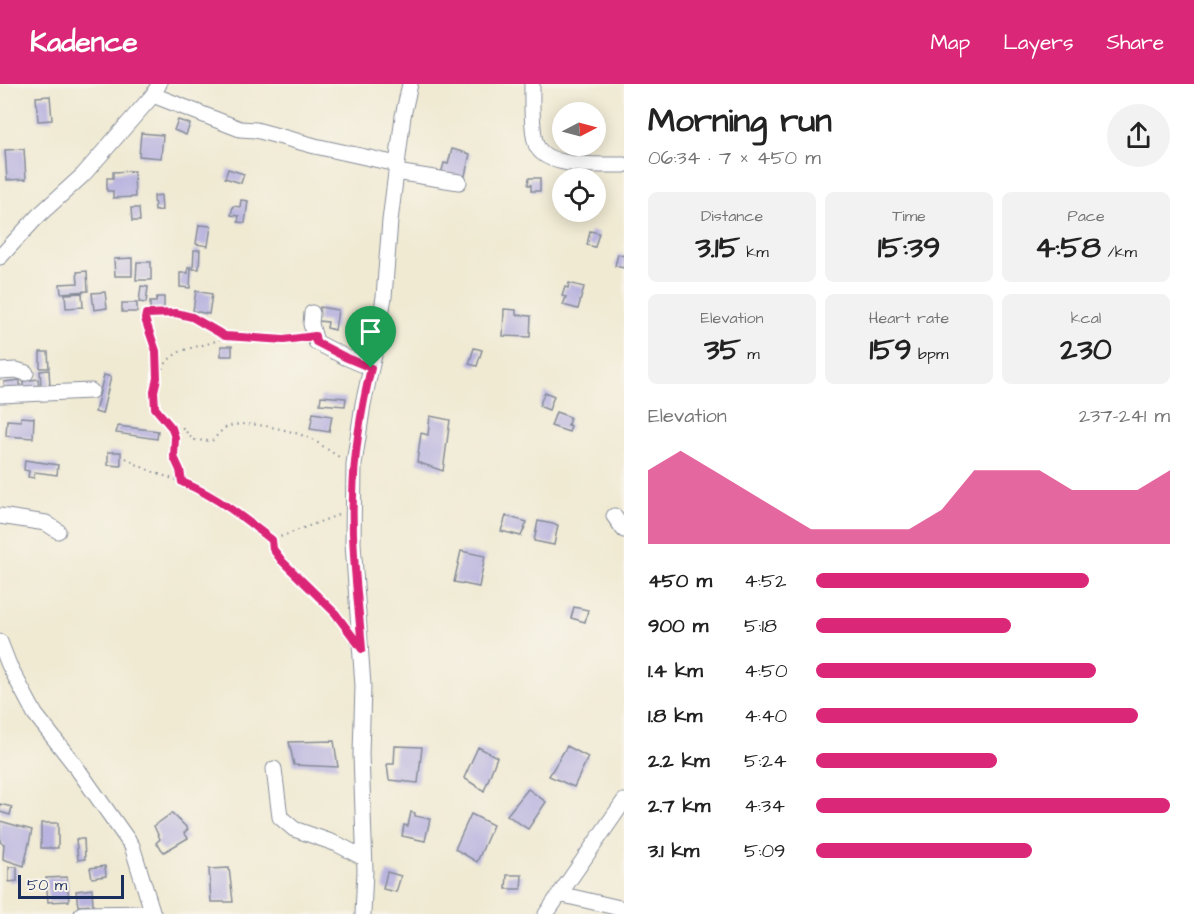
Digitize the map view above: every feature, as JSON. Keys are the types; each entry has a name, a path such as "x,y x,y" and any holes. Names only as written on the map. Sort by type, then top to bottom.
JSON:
{"street":[{"path":"363,914 361,754 363,686 353,511 354,464 384,297 390,221 403,116 410,84"},
{"path":"532,84 535,143 545,157 568,163 624,165"},
{"path":"0,256 38,216 83,175 156,90 240,129 256,130 397,168 459,182"},
{"path":"312,313 311,324 316,342 371,368"},
{"path":"0,371 16,370 26,373"},
{"path":"0,395 91,391"},
{"path":"0,516 46,523 58,531"},
{"path":"614,516 624,530"},
{"path":"0,642 9,665 35,714 74,764 132,846 153,913 82,914"},
{"path":"274,769 280,817 294,829 337,844 364,858"},
{"path":"546,914 624,801"},
{"path":"559,894 624,909"}],"path":[{"path":"182,482 174,457 175,438 172,428 155,408 156,351 145,319 146,314 184,315 225,336 284,340 315,336"},
{"path":"157,378 172,357 192,348 214,343 225,336"},
{"path":"172,428 183,428 193,440 212,441 221,431 230,426 249,425 280,429 309,438 354,464"},
{"path":"126,458 137,465 202,490 272,540 273,549 282,561 335,613 362,649"},
{"path":"272,540 353,511"}],"building":[{"path":"50,96 52,120 38,121 36,97"},
{"path":"178,120 190,124 186,135 174,130"},
{"path":"141,133 163,135 161,158 139,156"},
{"path":"24,149 26,179 7,180 5,150"},
{"path":"452,149 470,154 464,180 441,174 444,163 448,164"},
{"path":"228,169 244,174 241,183 225,178"},
{"path":"134,171 135,197 113,198 113,191 107,191 107,178 113,178 113,172"},
{"path":"529,178 540,178 540,191 531,191 531,185 528,185"},
{"path":"161,195 162,210 155,211 154,196"},
{"path":"241,200 248,201 245,223 238,222 239,216 231,215 233,206 240,207"},
{"path":"131,208 139,208 140,221 132,221"},
{"path":"199,225 211,226 208,246 196,244"},
{"path":"590,231 599,233 595,247 587,245"},
{"path":"194,250 200,250 199,269 193,269"},
{"path":"618,254 624,256 624,268 615,266"},
{"path":"132,258 132,276 115,276 114,259"},
{"path":"137,262 151,262 151,280 136,280"},
{"path":"188,267 191,267 190,288 180,287 180,273 188,273"},
{"path":"87,271 88,291 61,293 60,284 78,283 77,272"},
{"path":"569,283 584,287 578,309 563,305 566,297 562,296"},
{"path":"141,286 148,287 146,303 139,302"},
{"path":"196,291 212,294 209,314 193,311"},
{"path":"105,292 107,308 94,310 92,293"},
{"path":"82,293 83,307 66,308 65,294"},
{"path":"157,297 164,297 164,309 150,309 150,302 156,302"},
{"path":"122,303 137,303 137,312 122,312"},
{"path":"320,307 338,310 335,330 327,328 328,322 318,321"},
{"path":"504,309 516,310 516,315 531,316 530,337 503,336"},
{"path":"221,346 232,346 232,356 221,356"},
{"path":"474,348 482,350 477,366 469,364"},
{"path":"40,352 48,352 49,368 40,368"},
{"path":"49,370 50,386 41,386 40,371"},
{"path":"104,375 111,377 102,414 95,412"},
{"path":"38,379 39,388 23,390 23,381"},
{"path":"20,380 20,389 5,391 4,382"},
{"path":"545,392 554,396 549,410 539,406"},
{"path":"321,396 346,398 345,406 320,404"},
{"path":"556,412 570,417 569,432 551,426"},
{"path":"313,413 332,416 329,432 310,429"},
{"path":"430,416 450,420 443,471 417,462 421,433 428,435"},
{"path":"21,417 34,418 33,438 6,436 7,420 21,421"},
{"path":"118,426 158,431 157,439 116,433"},
{"path":"108,452 121,452 121,466 108,465"},
{"path":"25,460 58,465 57,475 35,472 34,478 28,477 29,471 24,470"},
{"path":"506,516 527,522 521,536 501,531"},
{"path":"538,521 558,525 554,545 534,541"},
{"path":"461,551 485,556 479,587 454,582"},
{"path":"574,607 588,610 585,622 571,618"},
{"path":"334,741 338,767 294,765 289,742"},
{"path":"395,746 422,747 418,783 389,780 387,764 394,764"},
{"path":"567,746 588,757 574,787 549,776"},
{"path":"478,747 497,757 484,791 464,778"},
{"path":"528,789 546,802 528,829 507,815"},
{"path":"0,804 12,807 10,815 0,812"},
{"path":"411,812 415,813 415,816 430,819 425,841 402,836 404,825 408,826"},
{"path":"172,813 188,829 184,833 188,838 164,852 156,843 160,839 154,826"},
{"path":"471,814 493,825 477,862 455,849"},
{"path":"0,821 32,830 24,866 3,859 4,844 0,842"},
{"path":"41,823 58,823 58,848 41,848"},
{"path":"76,839 84,839 85,859 78,860"},
{"path":"105,866 106,876 92,878 90,868"},
{"path":"9,867 17,867 17,881 9,882"},
{"path":"229,868 233,902 211,902 209,869"},
{"path":"387,872 401,876 396,892 383,889"},
{"path":"507,875 522,875 521,889 506,889"},
{"path":"67,877 69,901 48,902 46,878"},
{"path":"92,889 93,905 78,906 76,891"}],"route":[{"path":"176,313 192,317 225,336 238,338 284,340 315,336 316,342 371,368 355,453 352,498 353,543 362,649 335,613 282,561 273,549 272,540 202,490 182,482 174,457 175,438 172,428 155,408 156,351 145,319 146,314 176,313"}]}
